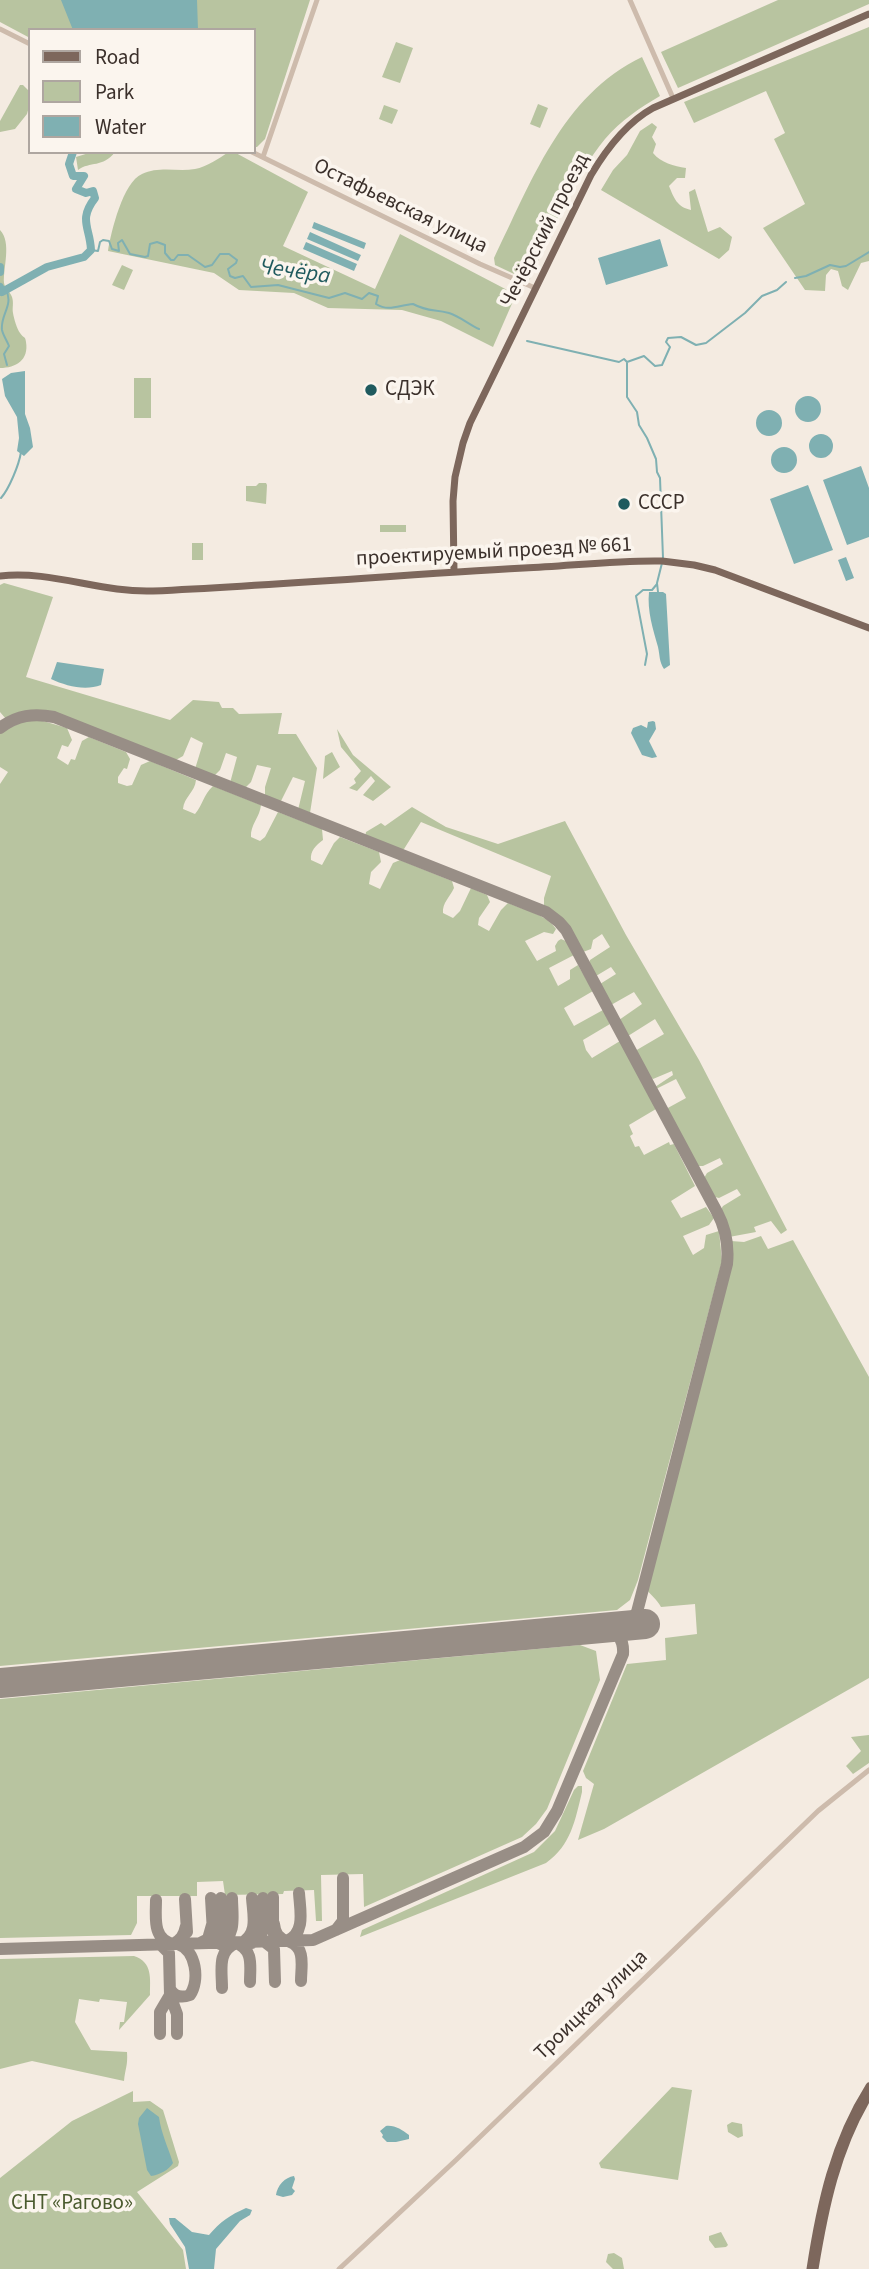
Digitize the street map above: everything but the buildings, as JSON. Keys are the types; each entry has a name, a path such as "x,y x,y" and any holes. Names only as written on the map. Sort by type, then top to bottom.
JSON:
{"main road":[{"name":"Чечёрский проезд","path":"454,572 455,477 470,423 592,175 611,145 639,116 869,14"},
{"name":"проектируемый проезд № 661","path":"0,576 37,575 148,591 658,561 694,565 739,578 869,628"},
{"path":"812,2269 818,2220 829,2173 849,2121 869,2086"},
{"path":"812,2269 834,2175 850,2132 869,2096"}],"street":[{"path":"262,157 317,0"},
{"path":"629,0 673,99"},
{"path":"0,29 28,43"},
{"name":"Остафьевская улица","path":"256,154 480,264 535,288"},
{"name":"Троицкая улица","path":"340,2269 818,1811 869,1770"}],"green space":[{"path":"0,0 310,0 265,139 257,147 256,28 28,28 28,37 0,22"},
{"path":"778,0 869,0 869,4 678,88 661,52"},
{"path":"869,27 869,261 861,263 848,290 842,286 838,271 831,269 826,275 825,291 805,290 763,228 805,204 774,139 785,133 766,91 694,123 684,102"},
{"path":"396,42 413,48 400,83 382,77"},
{"path":"642,57 660,96 618,126 594,154 563,207 529,281 495,265 494,258 536,171 570,118 590,94 614,73"},
{"path":"20,85 23,85 28,90 27,114 15,129 0,132 0,121"},
{"path":"538,104 548,108 540,128 530,124"},
{"path":"384,105 398,110 392,124 379,119"},
{"path":"652,123 657,127 652,137 656,144 653,153 664,162 686,168 685,178 677,178 669,186 677,201 682,207 691,210 689,192 695,189 708,232 720,227 732,237 729,250 719,259 601,190 613,170 627,155 640,131"},
{"path":"86,154 113,154 106,160 78,170 76,157"},
{"path":"226,154 238,154 308,192 283,246 375,289 400,234 513,293 514,299 493,347 441,321 402,310 328,308 294,293 239,290 214,273 108,251 119,208 135,179 155,170 189,170 213,162"},
{"path":"0,230 6,242 4,283 12,297 15,321 25,338 26,348 20,362 0,368"},
{"path":"122,265 133,270 124,290 112,285"},
{"path":"134,378 151,378 151,418 134,418"},
{"path":"259,483 267,485 266,504 246,501 246,486 256,486"},
{"path":"380,525 406,525 406,532 380,532"},
{"path":"192,543 203,543 203,560 192,560"},
{"path":"4,583 53,597 26,677 170,720 193,700 219,702 222,708 233,708 239,714 282,713 278,734 296,734 317,768 310,813 298,810 305,781 293,777 280,803 265,798 265,787 271,768 257,765 251,782 244,789 230,783 237,757 226,753 220,770 213,777 195,769 203,743 191,737 183,756 174,761 45,712 6,719 0,712 0,585"},
{"path":"31,720 67,728 72,740 68,747 62,745 57,758 68,765 71,759 75,760 82,741 89,737 126,752 130,759 127,769 124,768 118,777 118,783 132,785 141,765 150,761 196,780 183,809 195,814 213,786 261,805 251,833 251,837 260,841 265,837 278,812 322,829 323,840 314,848 311,860 322,865 340,837 379,852 381,862 371,872 369,884 380,889 393,863 400,860 452,881 454,888 445,903 443,913 453,918 460,911 471,888 487,895 490,902 479,918 478,925 489,931 508,903 541,916 556,929 553,934 544,932 525,941 537,961 556,951 555,946 561,939 568,942 574,955 549,968 558,986 570,979 570,970 578,965 593,991 564,1008 574,1026 603,1010 610,1024 583,1040 586,1050 592,1058 620,1041 656,1109 629,1125 635,1147 639,1146 644,1155 669,1142 670,1145 674,1144 695,1186 671,1201 681,1218 706,1207 714,1218 709,1225 683,1236 693,1255 704,1248 706,1235 719,1231 722,1261 638,1580 630,1600 617,1610 0,1666 0,784 8,772 0,767 0,732"},
{"path":"337,729 353,755 391,787 373,801 363,795 375,781 371,776 357,791 349,788 356,783 354,779 361,771 341,747"},
{"path":"332,752 340,767 323,779 325,756"},
{"path":"412,807 446,827 498,844 565,821 626,935 699,1060 787,1230 781,1234 771,1221 754,1227 756,1232 729,1237 720,1211 723,1206 741,1195 737,1189 719,1198 715,1197 704,1178 707,1173 723,1164 720,1158 703,1166 696,1166 666,1109 686,1098 676,1079 656,1089 655,1087 673,1075 672,1071 653,1079 649,1077 635,1051 664,1034 655,1019 628,1036 619,1020 642,1004 634,992 611,1005 600,984 616,974 611,967 596,976 589,964 590,960 610,947 602,934 593,940 591,949 583,952 567,926 544,906 551,876 421,822 404,849 400,850 365,837 366,832 381,823 385,826"},
{"path":"761,1236 768,1249 793,1240 869,1377 869,1678 604,1829 578,1840 594,1784 586,1778 583,1771 627,1664 666,1660 665,1638 697,1634 695,1604 661,1607 645,1587 729,1264 731,1241 744,1242"},
{"path":"580,1645 596,1651 600,1680 547,1809 522,1837 364,1907 363,1874 321,1875 322,1921 316,1921 314,1890 284,1891 283,1894 225,1895 223,1881 197,1882 197,1896 137,1896 137,1923 131,1935 0,1938 0,1699"},
{"path":"869,1735 869,1763 853,1774 846,1766 861,1751 851,1737"},
{"path":"578,1786 582,1786 582,1792 571,1832 561,1848 546,1863 360,1937 362,1930 534,1852 555,1831"},
{"path":"134,1956 145,1962 150,1977 150,1995 119,2030 120,2022 124,2022 127,2002 79,1999 75,2022 91,2050 127,2052 124,2081 32,2061 0,2069 0,1959"},
{"path":"672,2087 692,2090 678,2180 601,2168 599,2163"},
{"name":"СНТ «Рагово»","path":"133,2091 133,2102 150,2101 163,2110 179,2162 178,2166 137,2192 183,2250 186,2269 0,2269 0,2178 72,2121"},
{"path":"732,2122 742,2124 743,2136 738,2138 728,2132 727,2125"},
{"path":"721,2232 728,2245 715,2248 709,2236"},
{"path":"614,2253 622,2258 624,2269 613,2269 606,2262 608,2254"}],"water":[{"path":"61,0 197,0 198,28 72,28"},
{"path":"314,222 366,243 364,249 312,228"},
{"path":"310,232 361,255 358,261 307,239"},
{"path":"660,239 668,266 606,285 598,258"},
{"path":"306,242 357,264 354,271 303,249"},
{"path":"25,371 25,414 33,447 24,456 17,451 17,417 5,396 2,379 11,373"},
{"path":"808,396 817,400 821,409 817,418 808,422 799,418 795,409 799,400"},
{"path":"769,410 778,414 782,423 778,432 769,436 760,432 756,423 760,414"},
{"path":"821,434 830,437 833,446 830,455 821,458 812,455 809,446 812,437"},
{"path":"784,447 793,451 797,460 793,469 784,473 775,469 771,460 775,451"},
{"path":"861,466 869,488 869,537 847,545 823,480"},
{"path":"808,485 833,550 794,564 770,499"},
{"path":"846,557 854,578 846,581 838,560"},
{"path":"649,592 666,594 670,665 664,669 651,620"},
{"path":"57,662 104,669 101,685 76,687 51,679"},
{"path":"653,721 656,729 649,741 657,757 652,758 642,755 631,733 633,728 641,725 647,728 648,722"},
{"path":"147,2108 159,2117 173,2163 164,2172 151,2176 147,2170 138,2124"},
{"path":"386,2126 401,2130 409,2135 409,2139 387,2142 380,2131"},
{"path":"294,2176 292,2188 295,2191 292,2195 276,2195 282,2182"},
{"path":"246,2208 252,2210 250,2215 240,2221 216,2249 214,2269 189,2269 185,2247 169,2218 175,2218 192,2232 209,2235 226,2219"}],"waterway":[{"path":"0,287 2,292 47,267 84,257 91,250 86,218 95,198 93,191 86,193 76,189 84,176 73,176 69,164 72,154"},
{"name":"Чечёра","path":"91,250 98,251 103,240 109,241 112,249 119,251 118,243 122,240 130,254 145,257 148,256 150,244 157,242 165,245 165,253 171,260 178,255 188,255 205,267 212,265 220,254 229,254 237,260 228,269 230,276 243,276 251,287 278,285 329,298 345,293 362,299 369,293 378,296 376,304 381,306 390,308 413,304 453,314 479,329"},
{"name":"Чечёра","path":"795,278 830,265 846,266 869,252"},
{"path":"0,267 0,272"},
{"name":"Чечёра","path":"527,341 619,362 644,356 655,366 662,365 670,347 666,342 668,338 681,337 696,345 706,343 762,296 777,290 786,282"},
{"path":"6,290 8,305 2,325 9,346 4,354 7,365"},
{"path":"627,363 627,397 637,412 639,425 656,459 660,478 663,558"},
{"path":"1,498 13,476 21,452"},
{"path":"658,592 657,583 662,563"},
{"path":"645,665 647,654 636,596 643,590 652,590 657,584"}],"taxiway":[{"path":"0,728 26,716 54,717 546,912 566,930 717,1212 727,1244 727,1264 637,1612 627,1626"},
{"path":"0,1949 313,1940 524,1847 544,1832 557,1811 623,1654 619,1637 604,1628"},
{"path":"336,1930 343,1921 343,1878"},
{"path":"274,1924 278,1935 287,1941 297,1933 301,1914 299,1893"},
{"path":"273,1897 273,1932"},
{"path":"211,1898 213,1933"},
{"path":"211,1943 221,1929 221,1898"},
{"path":"220,1944 231,1930 232,1898"},
{"path":"241,1943 253,1929 252,1898"},
{"path":"252,1943 263,1929 263,1898"},
{"path":"185,1899 187,1932"},
{"path":"156,1900 156,1920 161,1937 173,1944 182,1937 186,1926"},
{"path":"200,1943 208,1939 212,1925"},
{"path":"265,1942 274,1949 275,1982"},
{"path":"290,1942 301,1953 301,1981"},
{"path":"222,1988 223,1956 230,1946 236,1943 248,1954 250,1982"},
{"path":"170,1989 176,1995 187,1996 190,1995 195,1982 194,1966 189,1952 178,1944"},
{"path":"160,2034 160,2012 170,1995 169,1953 161,1945"},
{"path":"170,1995 177,2014 177,2034"}],"runway":[{"path":"0,1683 645,1624"}],"place":[{"name":"СДЭК","path":"371,390"},
{"name":"СССР","path":"624,504"}]}
